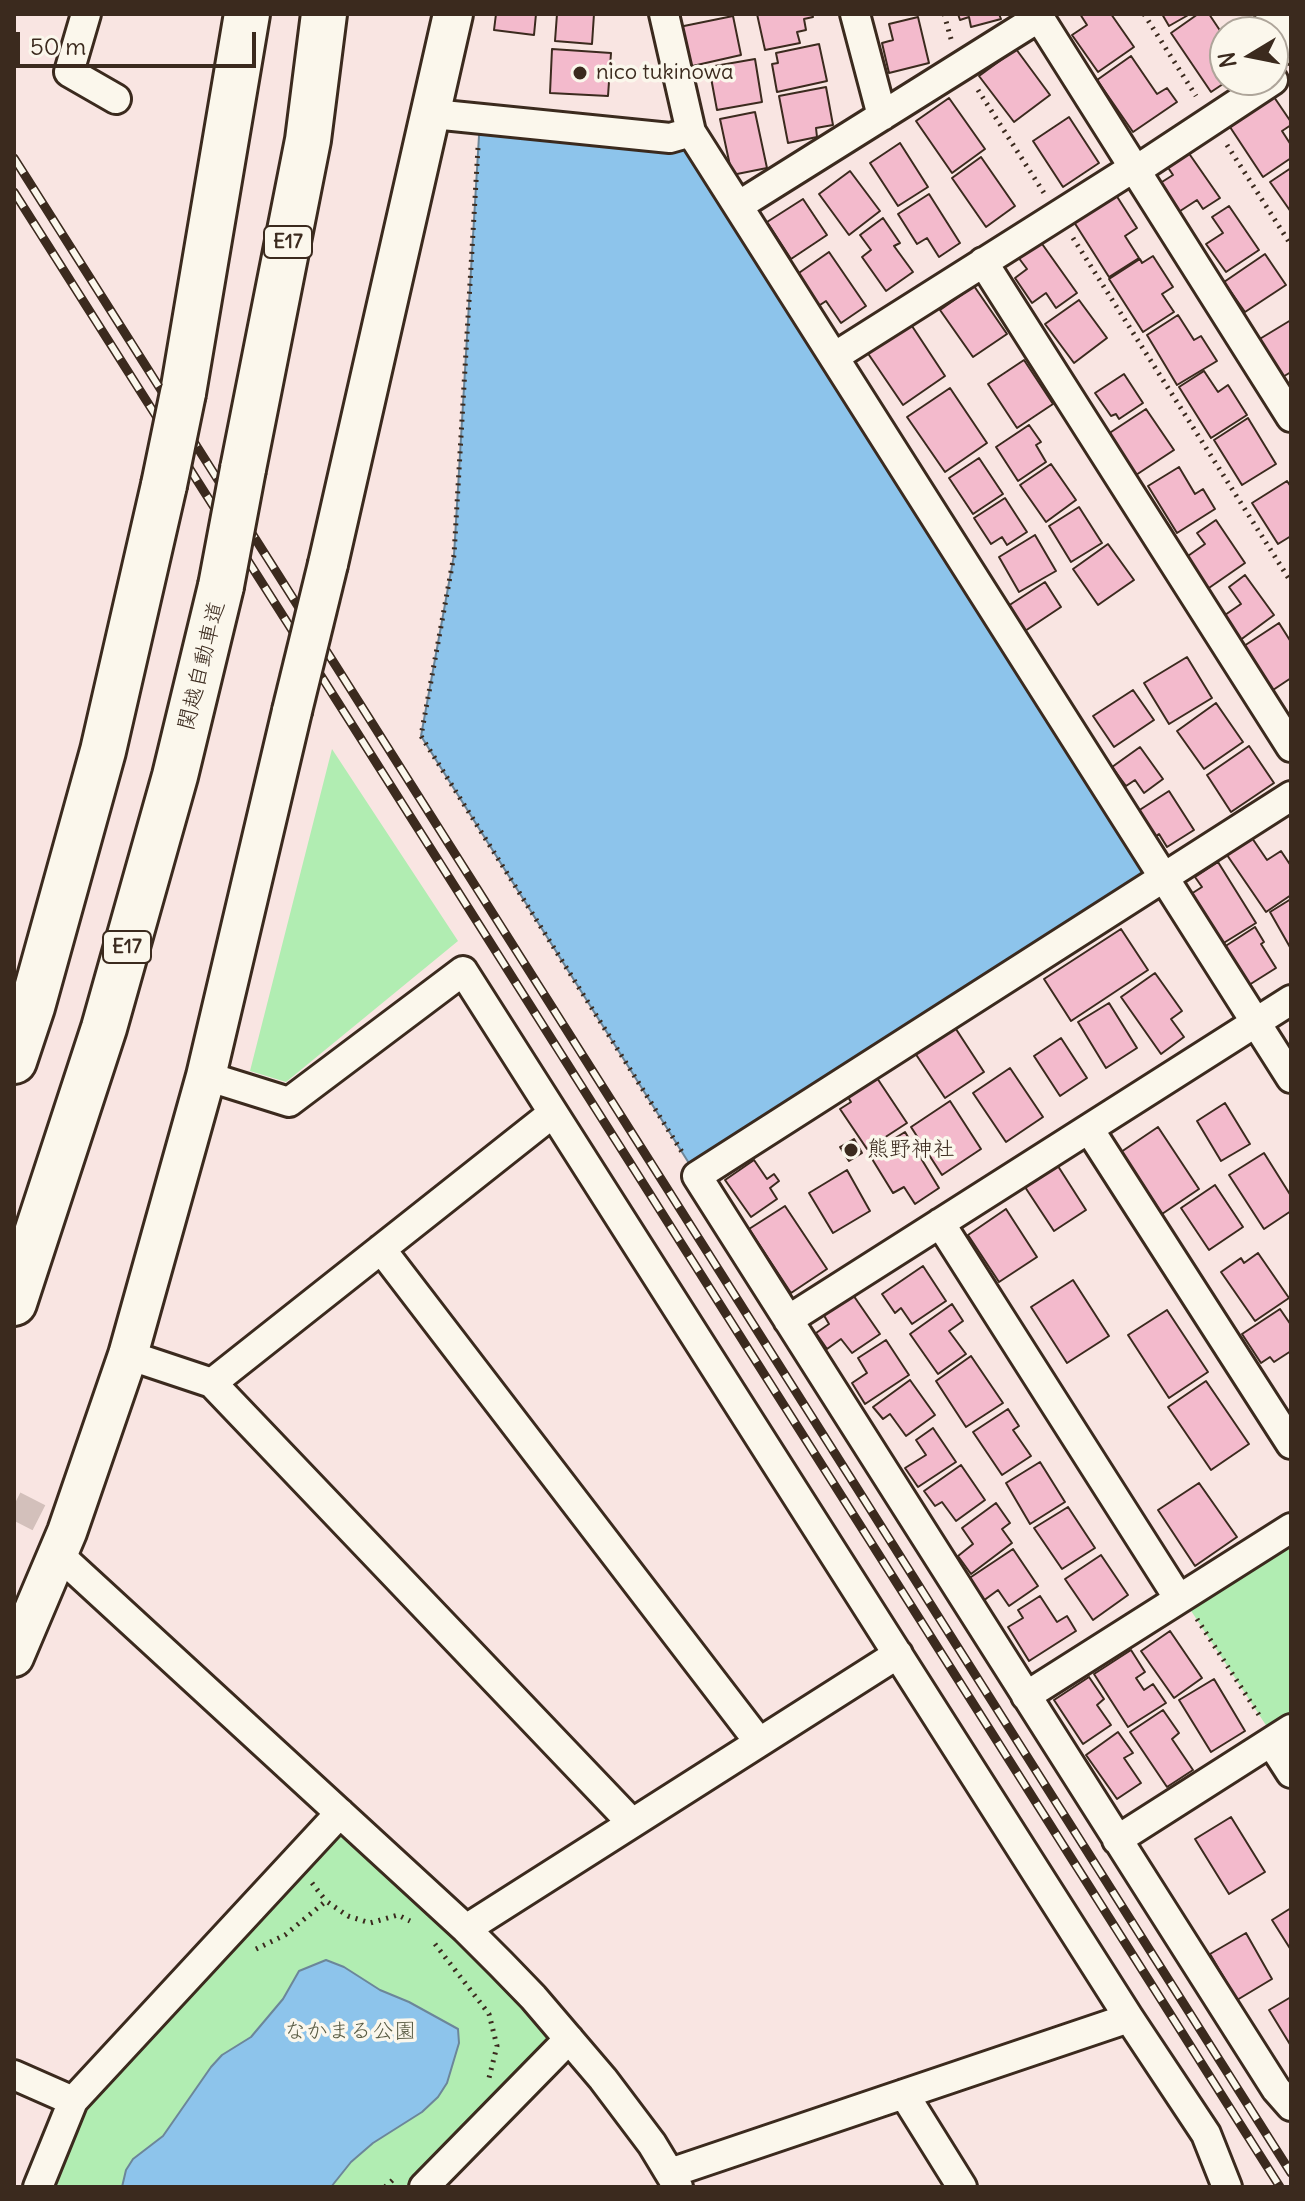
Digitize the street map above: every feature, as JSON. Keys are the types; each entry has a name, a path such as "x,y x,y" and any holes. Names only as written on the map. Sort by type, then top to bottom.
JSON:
{"highway":[{"path":"14,1061 103,751 164,485 183,393 247,14"},
{"name":"関越自動車道","path":"14,1303 104,1028 175,776 221,586 308,140 324,14"}],"street":[{"path":"86,14 69,72 116,99"},
{"path":"14,1657 58,1554 128,1355 206,1076 433,114 453,14"},
{"path":"664,14 691,132 1291,1078"},
{"path":"855,14 882,116"},
{"path":"1275,14 1291,44"},
{"path":"738,206 1038,16 1291,417"},
{"path":"834,357 1248,96"},
{"path":"433,114 670,138 691,132"},
{"path":"983,262 1291,747"},
{"path":"1291,796 697,1176 1276,2089 1291,2106"},
{"path":"206,1076 289,1102 463,971 1129,2018 1206,2134 1227,2187"},
{"path":"788,1320 1291,1000"},
{"path":"212,1383 553,1113"},
{"path":"1089,1129 1291,1444"},
{"path":"940,1223 1181,1598"},
{"path":"381,1249 759,1742"},
{"path":"128,1355 212,1383 632,1823"},
{"path":"1026,1696 1291,1528"},
{"path":"58,1554 466,1929 533,1997 603,2079 674,2180 904,2094 1129,2018"},
{"path":"466,1929 898,1654"},
{"path":"1117,1840 1279,1737 1291,1773"},
{"path":"38,2187 73,2101 340,1813"},
{"path":"424,2187 569,2039"},
{"path":"14,2075 73,2101"},
{"path":"904,2094 962,2187"}],"path":[{"path":"944,14 954,52 1291,582"},
{"path":"480,119 454,555 421,736 697,1176"},
{"path":"1181,1598 1279,1737"},
{"path":"252,1951 285,1935 326,1901 348,1916 370,1923 398,1915 421,1928"},
{"path":"430,1938 489,2014 497,2046 489,2080"}],"green space":[{"path":"332,749 458,941 286,1082 250,1071"},
{"path":"1291,1528 1291,1729 1275,1739 1182,1597"},
{"name":"なかまる公園","path":"340,1813 569,2039 424,2187 38,2187 73,2101"}],"water":[{"path":"480,119 691,132 1164,877 697,1176 421,736 454,555"},
{"path":"326,1960 458,2029 459,2043 447,2083 438,2097 422,2112 373,2143 351,2162 331,2187 122,2187 126,2170 133,2159 163,2136 211,2067 222,2055 251,2037 283,1999 299,1971"}],"building":[{"path":"496,14 536,14 534,35 494,30"},
{"path":"557,14 594,14 592,44 555,41"},
{"path":"757,14 812,14 813,17 804,19 806,30 797,32 800,43 765,50"},
{"path":"958,14 999,14 1001,19 971,27 969,17 960,20"},
{"path":"1080,14 1111,14 1134,47 1098,72 1072,35 1087,25"},
{"path":"1162,14 1190,14 1169,26"},
{"path":"1198,14 1209,14 1209,89 1171,33"},
{"path":"733,16 741,55 688,67 679,27"},
{"path":"918,17 929,63 889,73 882,43 893,40 889,24"},
{"path":"819,44 827,81 777,92 772,64 778,63 776,53"},
{"name":"nico tukinowa","path":"552,49 611,53 608,96 550,93"},
{"path":"1016,49 1050,95 1014,122 979,76"},
{"path":"1131,56 1157,94 1167,88 1177,102 1133,132 1097,80"},
{"path":"755,59 762,102 717,110 709,67"},
{"path":"826,87 833,125 816,128 817,137 788,143 779,96"},
{"path":"1274,97 1291,122 1282,131 1291,145 1291,158 1263,177 1230,127"},
{"path":"949,98 985,149 952,173 916,121"},
{"path":"755,112 767,168 732,175 720,119"},
{"path":"1069,117 1099,163 1063,187 1033,141"},
{"path":"900,143 928,187 898,206 870,163"},
{"path":"1188,152 1220,198 1203,209 1197,200 1174,215 1154,187 1173,175 1167,166"},
{"path":"981,157 1015,206 986,227 952,178"},
{"path":"1291,168 1291,212 1270,182"},
{"path":"850,171 880,211 849,235 819,194"},
{"path":"929,194 960,243 939,257 927,238 917,244 898,214"},
{"path":"1116,195 1137,228 1125,236 1139,258 1109,277 1074,222"},
{"path":"803,199 827,235 791,259 767,222"},
{"path":"1229,206 1259,250 1226,272 1206,244 1223,233 1212,217"},
{"path":"883,218 900,243 894,246 913,272 886,291 862,257 871,250 860,235"},
{"path":"1040,241 1077,293 1056,308 1046,293 1032,303 1015,278 1027,269 1018,257"},
{"path":"829,252 866,306 841,323 826,301 817,307 796,275"},
{"path":"1265,254 1286,285 1245,312 1224,282"},
{"path":"1153,256 1173,287 1162,294 1174,312 1143,332 1109,279 1140,259 1142,263"},
{"path":"974,286 1007,334 973,357 940,310"},
{"path":"1079,300 1107,338 1074,363 1045,324"},
{"path":"1178,315 1194,340 1201,336 1217,361 1177,385 1147,335"},
{"path":"1291,320 1291,372 1281,378 1258,340"},
{"path":"910,323 945,376 903,405 867,352"},
{"path":"1024,360 1053,404 1017,428 988,384"},
{"path":"1204,371 1218,392 1228,385 1247,415 1211,438 1179,387"},
{"path":"1124,374 1143,403 1119,419 1116,414 1111,416 1095,393"},
{"path":"950,388 987,443 945,472 907,417"},
{"path":"1146,409 1174,450 1136,475 1108,434"},
{"path":"1248,418 1276,464 1242,485 1214,440"},
{"path":"1029,425 1041,442 1036,445 1046,462 1018,481 996,447"},
{"path":"979,458 1003,494 973,514 949,478"},
{"path":"1051,464 1076,500 1046,522 1020,485"},
{"path":"1179,467 1195,494 1203,489 1215,509 1177,533 1148,486"},
{"path":"1287,481 1291,487 1291,536 1278,544 1252,503"},
{"path":"1005,498 1027,532 1007,545 1002,537 991,544 974,518"},
{"path":"1079,507 1102,543 1071,562 1049,526"},
{"path":"1216,520 1245,563 1206,590 1185,558 1205,544 1197,533"},
{"path":"1035,535 1056,571 1019,592 999,557"},
{"path":"1108,544 1134,580 1098,605 1073,569"},
{"path":"1245,575 1274,615 1239,641 1222,617 1241,604 1229,587"},
{"path":"1045,582 1061,607 1025,631 1008,606"},
{"path":"1279,623 1291,642 1291,678 1273,690 1244,646"},
{"path":"1187,657 1212,698 1169,724 1144,683"},
{"path":"1133,690 1154,720 1114,747 1093,716"},
{"path":"1216,703 1243,742 1204,769 1177,731"},
{"path":"1249,746 1274,783 1231,812 1207,775"},
{"path":"1140,747 1163,779 1144,793 1135,780 1126,786 1112,767"},
{"path":"1169,791 1194,830 1167,847 1159,834 1155,837 1138,811"},
{"path":"1252,838 1267,860 1281,851 1291,866 1291,895 1266,912 1227,855"},
{"path":"1218,862 1256,923 1222,944 1191,894 1202,887 1195,877"},
{"path":"1291,899 1291,949 1270,912"},
{"path":"1255,927 1264,942 1261,944 1276,968 1249,985 1224,947"},
{"path":"1121,929 1148,970 1071,1021 1044,979"},
{"path":"1155,973 1182,1011 1171,1019 1184,1037 1161,1054 1121,997"},
{"path":"1109,1003 1137,1048 1106,1068 1078,1022"},
{"path":"954,1026 984,1072 945,1098 915,1053"},
{"path":"1061,1038 1087,1078 1060,1096 1034,1056"},
{"path":"1010,1068 1043,1117 1006,1142 973,1093"},
{"path":"877,1078 907,1123 867,1149 840,1109 851,1102 848,1097"},
{"path":"950,1101 981,1149 942,1175 911,1127"},
{"path":"1225,1103 1250,1144 1221,1161 1197,1121"},
{"path":"1158,1127 1199,1189 1162,1214 1121,1152"},
{"path":"905,1132 939,1188 915,1204 904,1187 893,1193 869,1154"},
{"name":"熊野神社","path":"854,1139 862,1153 849,1161 840,1147"},
{"path":"1264,1153 1291,1196 1291,1211 1264,1229 1229,1175"},
{"path":"754,1160 767,1179 774,1174 779,1181 770,1188 777,1199 751,1217 725,1180"},
{"path":"1056,1163 1086,1210 1054,1231 1023,1184"},
{"path":"847,1170 870,1211 833,1233 809,1193"},
{"path":"1215,1185 1243,1227 1209,1250 1181,1208"},
{"path":"785,1206 827,1269 791,1293 749,1229"},
{"path":"1006,1209 1037,1257 999,1282 968,1235"},
{"path":"1258,1253 1289,1298 1255,1321 1221,1272 1241,1258 1244,1263"},
{"path":"923,1266 946,1301 912,1324 901,1308 895,1313 882,1294"},
{"path":"1073,1280 1109,1336 1067,1363 1031,1307"},
{"path":"851,1292 880,1334 852,1353 841,1339 827,1349 816,1333 829,1324 822,1312"},
{"path":"952,1304 963,1321 949,1331 966,1354 938,1374 910,1334"},
{"path":"1280,1309 1291,1325 1291,1351 1274,1362 1270,1357 1261,1363 1242,1334"},
{"path":"1167,1310 1208,1372 1169,1398 1128,1335"},
{"path":"886,1340 909,1375 865,1404 852,1383 867,1373 858,1358"},
{"path":"971,1356 1003,1403 966,1427 936,1381"},
{"path":"910,1380 935,1415 906,1436 890,1414 883,1419 873,1407"},
{"path":"1206,1381 1249,1444 1211,1470 1168,1407"},
{"path":"1008,1409 1019,1426 1013,1430 1031,1456 1002,1475 973,1432"},
{"path":"933,1428 956,1462 918,1487 905,1468 926,1455 916,1440"},
{"path":"1040,1462 1065,1502 1030,1524 1006,1483"},
{"path":"961,1465 985,1500 956,1521 942,1502 935,1506 924,1491"},
{"path":"1199,1483 1237,1537 1195,1566 1158,1510"},
{"path":"996,1503 1010,1523 1002,1529 1012,1543 971,1574 958,1556 973,1544 962,1528"},
{"path":"1068,1507 1095,1548 1062,1569 1034,1528"},
{"path":"1013,1549 1038,1586 1009,1606 998,1590 983,1601 968,1579"},
{"path":"1101,1555 1128,1595 1093,1620 1065,1579"},
{"path":"1040,1596 1057,1622 1067,1616 1076,1631 1029,1661 1008,1627 1023,1618 1018,1610"},
{"path":"1170,1631 1202,1678 1174,1698 1141,1651"},
{"path":"1131,1650 1145,1672 1136,1678 1144,1690 1153,1684 1166,1703 1128,1727 1094,1674"},
{"path":"1089,1677 1104,1699 1097,1705 1111,1725 1083,1744 1054,1700"},
{"path":"1214,1679 1245,1731 1211,1752 1179,1700"},
{"path":"1163,1710 1179,1733 1172,1739 1193,1770 1167,1787 1130,1732"},
{"path":"1118,1732 1133,1753 1124,1758 1141,1783 1117,1799 1086,1755"},
{"path":"1231,1817 1265,1872 1229,1894 1195,1839"},
{"path":"1291,1908 1291,1950 1272,1920"},
{"path":"1246,1933 1272,1979 1237,2000 1210,1954"},
{"path":"1291,1997 1291,2046 1269,2010"}],"tunnel":[{"path":"14,1505 67,1532"}],"railway":[{"path":"14,158 1291,2173"},
{"path":"14,192 1280,2187"}],"place":[{"name":"nico tukinowa","path":"580,73"},
{"name":"熊野神社","path":"851,1150"}]}
